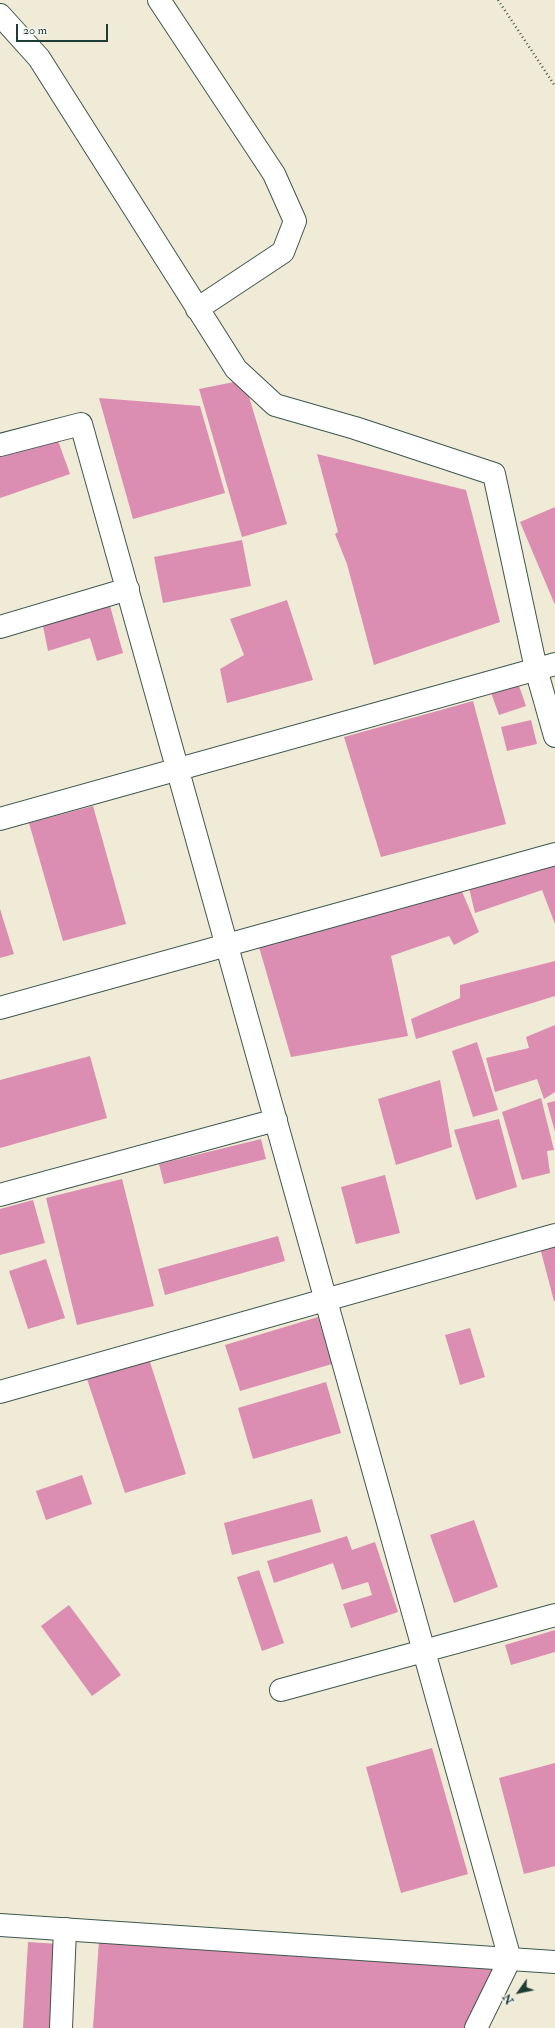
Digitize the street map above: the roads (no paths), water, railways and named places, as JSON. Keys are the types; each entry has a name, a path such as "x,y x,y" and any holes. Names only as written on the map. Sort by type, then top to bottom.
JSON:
{"street":[{"path":"159,0 274,174 295,221 282,252 197,309"},
{"path":"0,15 39,58 236,369 275,406 355,428 494,474 546,666 555,736"},
{"path":"0,445 81,424 510,1958 476,2028"},
{"path":"0,627 128,589"},
{"path":"0,819 546,666"},
{"path":"0,1008 555,854"},
{"path":"0,1195 276,1120"},
{"path":"0,1392 555,1235"},
{"path":"281,1690 555,1615"},
{"path":"0,1925 555,1962"},
{"path":"61,2028 65,1929"}]}
